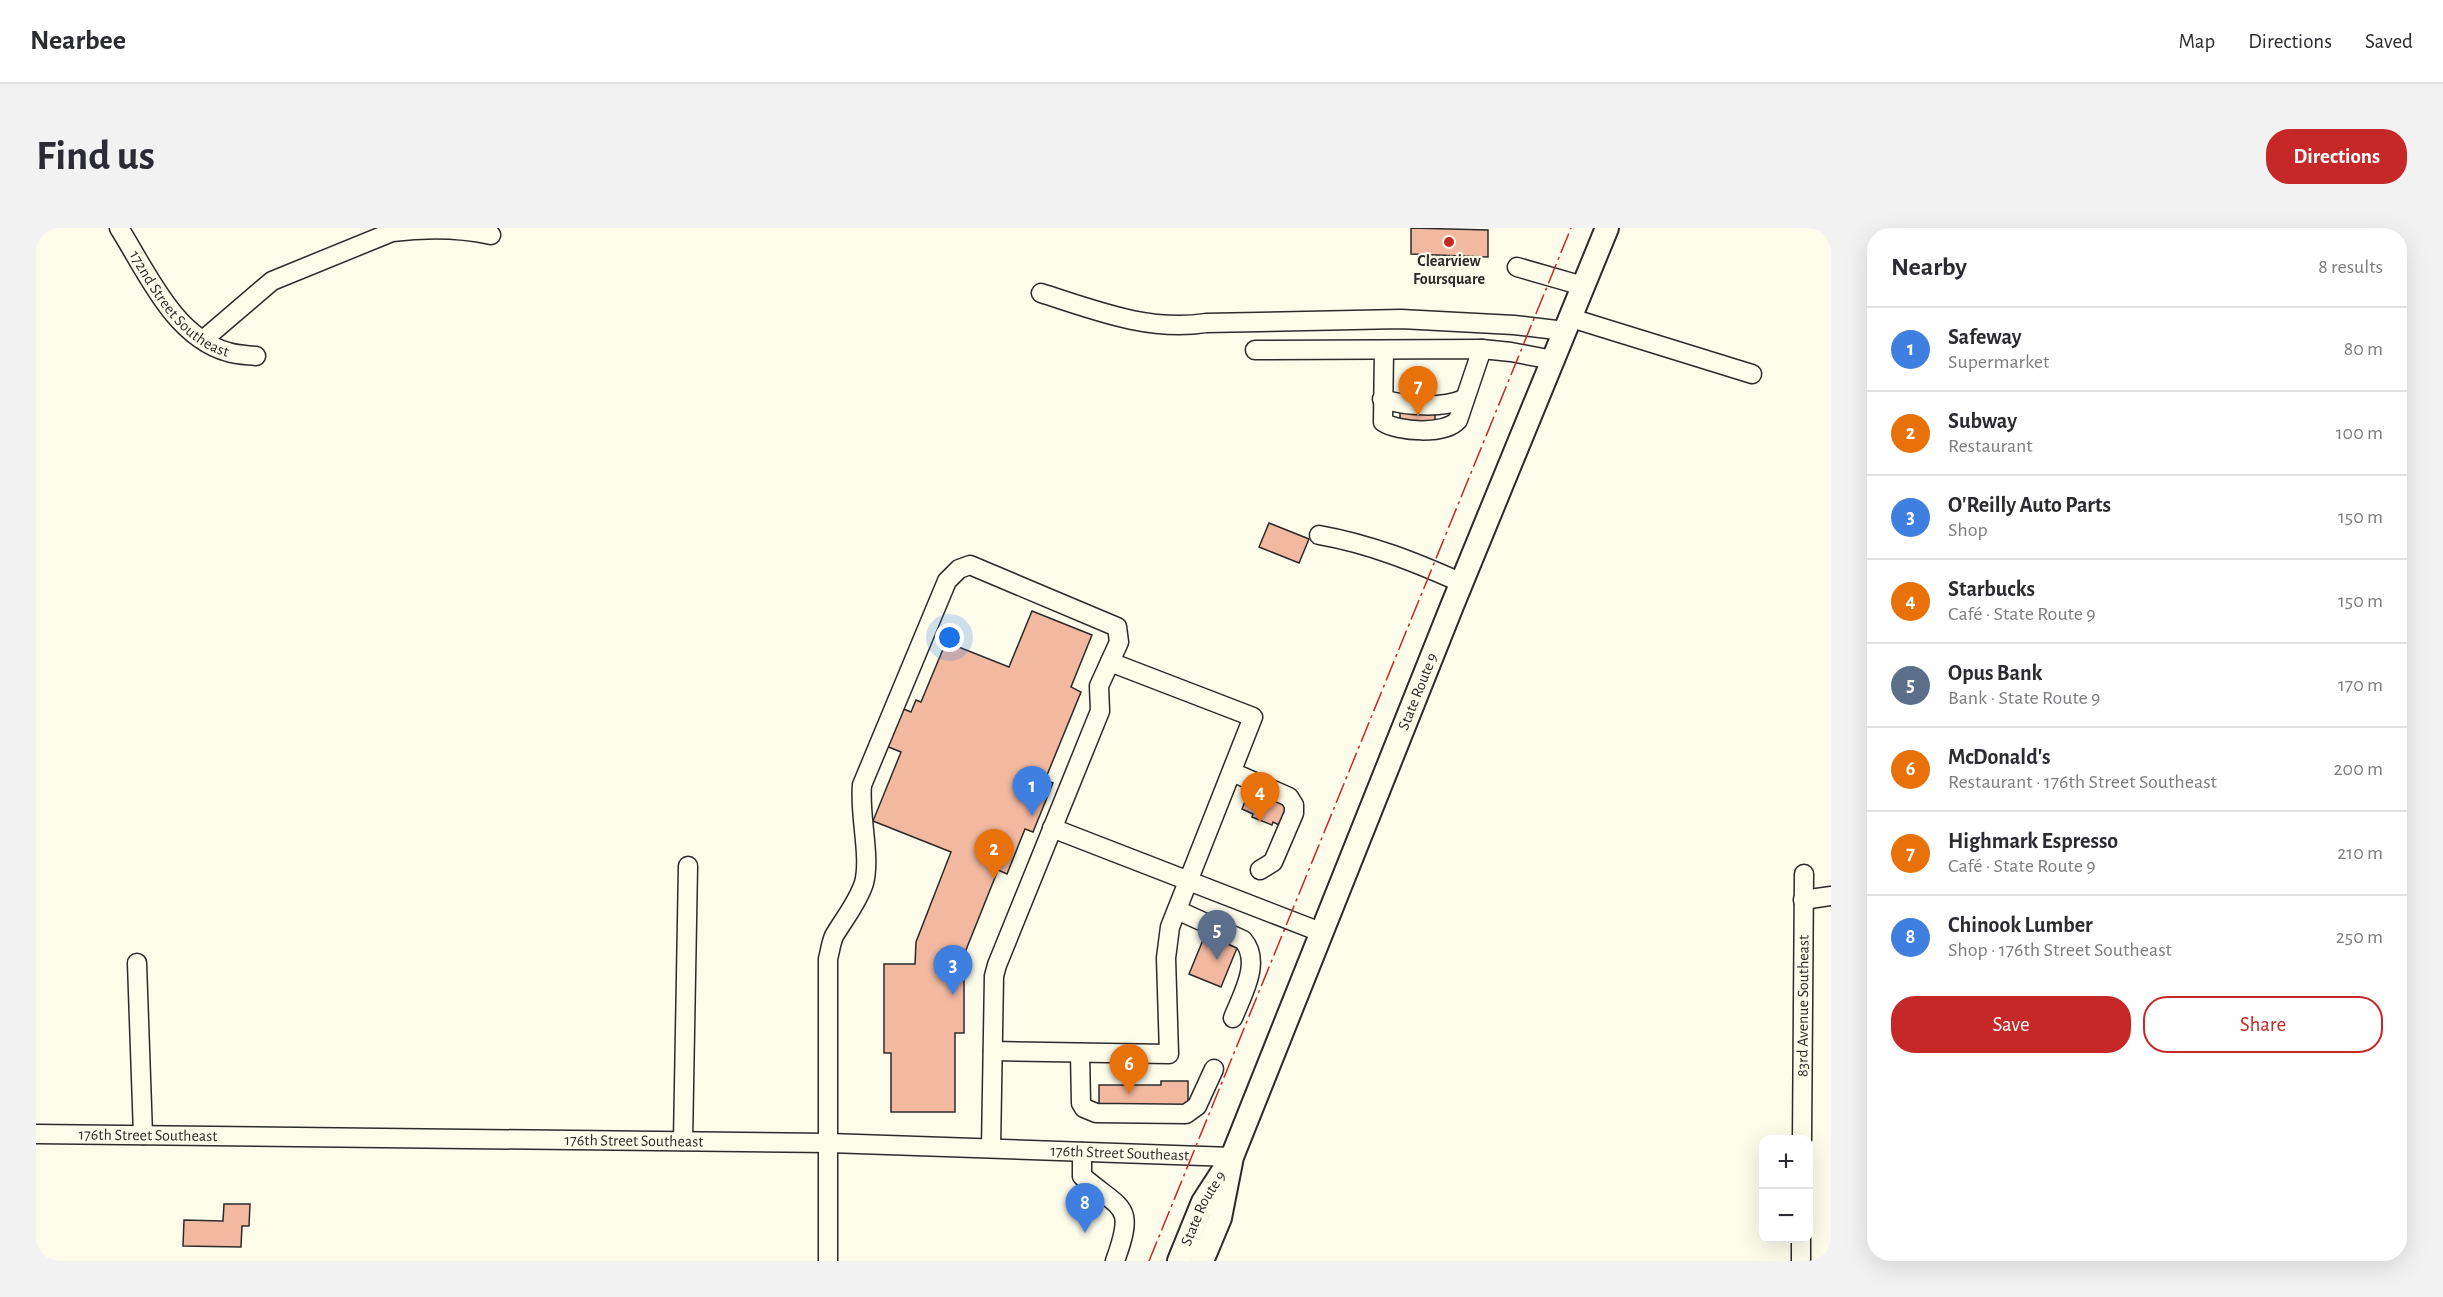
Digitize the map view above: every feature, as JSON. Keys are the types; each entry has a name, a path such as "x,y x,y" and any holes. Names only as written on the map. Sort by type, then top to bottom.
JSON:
{"main road":[{"name":"State Route 9","path":"1179,1261 1203,1202 1232,1157 1607,228"},
{"name":"State Route 9","path":"1203,1261 1220,1218 1232,1157"}],"street":[{"name":"172nd Street Southeast","path":"119,228 169,309 203,340 229,352 256,356"},
{"path":"203,340 272,281 392,232 410,229 445,229 491,235"},
{"path":"1517,267 1583,286"},
{"path":"1041,292 1123,319 1153,323 1192,325 1401,319 1514,325 1568,324 1752,374"},
{"path":"1384,350 1383,422 1392,428 1440,430 1452,427 1458,420 1482,349"},
{"path":"1255,350 1482,349 1553,360"},
{"path":"1382,399 1397,403 1452,404 1464,399"},
{"path":"1319,535 1352,541 1407,558 1462,583"},
{"path":"828,1261 828,959 833,938 864,884 860,799 862,784 947,582 959,569 970,566 1117,627 1119,642 1099,686 1100,711 994,976 991,1148"},
{"path":"993,1052 1169,1054 1167,942 1177,910 1190,882 1253,717 1110,662"},
{"path":"1232,772 1289,797 1294,806 1294,813 1273,862 1260,870"},
{"path":"1052,828 1323,933"},
{"path":"683,1141 688,866"},
{"name":"83rd Avenue Southeast","path":"1802,1135 1804,874"},
{"path":"1803,900 1831,896"},
{"path":"1177,910 1243,940 1249,946 1250,973 1233,1018"},
{"path":"137,963 142,1135"},
{"path":"1080,1053 1081,1103 1084,1108 1096,1113 1186,1114 1197,1106 1214,1069"},
{"name":"176th Street Southeast","path":"36,1134 829,1143 1232,1157"},
{"path":"1082,1152 1082,1176 1117,1203 1125,1216 1125,1234 1115,1261"},
{"path":"1801,1243 1801,1261"}],"building":[{"name":"Clearview Foursquare","path":"1411,228 1488,230 1488,257 1411,254"},
{"path":"1400,409 1435,410 1435,424 1400,423"},
{"path":"1269,523 1309,539 1299,563 1259,547"},
{"path":"1032,611 1092,635 1071,687 1081,692 1045,780 1053,783 1033,832 1025,829 1007,874 998,870 964,955 964,1033 955,1033 955,1112 891,1112 891,1053 884,1053 884,964 915,964 916,942 951,852 873,821 901,752 886,746 901,708 911,712 916,700 921,702 946,642 1009,667"},
{"path":"1250,789 1284,804 1286,809 1279,825 1273,822 1272,825 1252,817 1253,814 1242,809"},
{"path":"1205,935 1237,948 1221,987 1189,974"},
{"path":"1161,1081 1188,1081 1188,1108 1099,1106 1099,1085 1161,1085"},
{"path":"224,1204 250,1204 249,1226 242,1226 241,1247 183,1246 184,1220 223,1221"}],"power":[{"path":"1149,1261 1571,228"}],"place":[{"name":"Clearview Foursquare","path":"1449,242"},
{"name":"Highmark Espresso","path":"1418,416"},
{"name":"Safeway","path":"1032,816"},
{"name":"Starbucks","path":"1260,822"},
{"name":"Subway","path":"994,879"},
{"name":"Opus Bank","path":"1217,960"},
{"name":"O'Reilly Auto Parts","path":"953,995"},
{"name":"McDonald's","path":"1129,1094"},
{"name":"Chinook Lumber","path":"1085,1233"}]}
